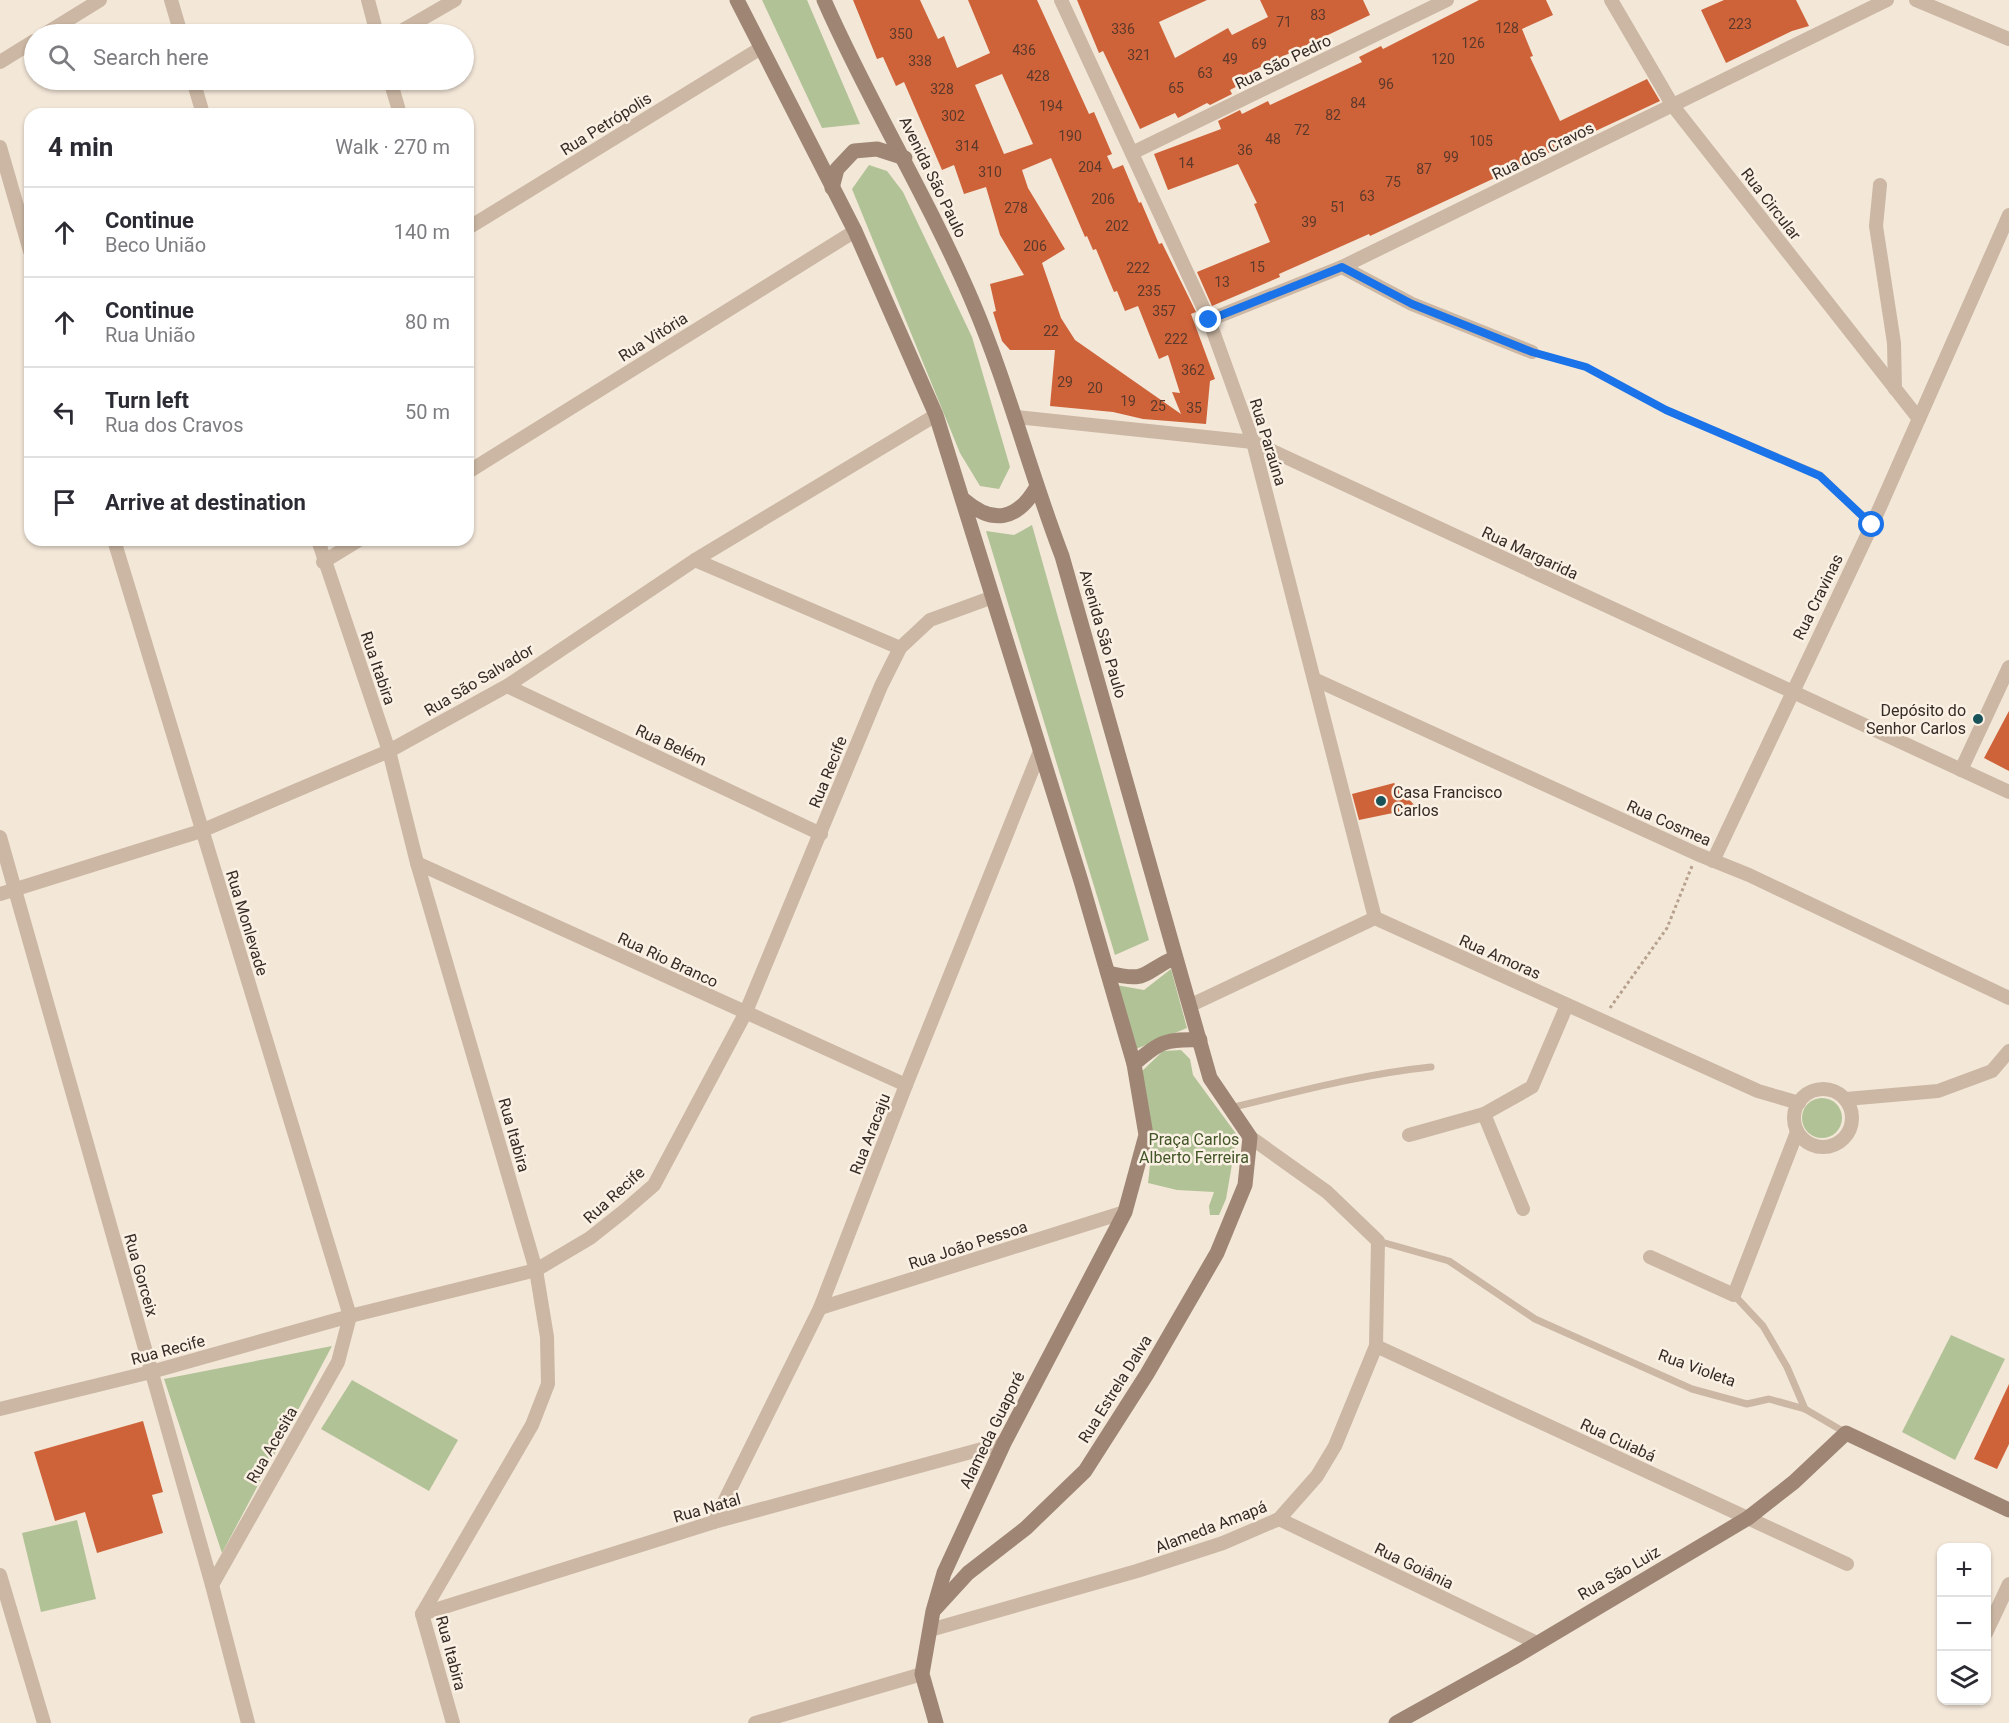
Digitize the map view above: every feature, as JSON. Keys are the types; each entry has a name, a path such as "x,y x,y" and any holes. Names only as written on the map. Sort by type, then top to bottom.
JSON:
{"street":[{"path":"61,24 100,0"},
{"path":"171,0 178,24"},
{"path":"368,0 374,24"},
{"path":"413,24 455,0"},
{"path":"737,0 855,231 936,415 964,500 1134,1064 1146,1135 1125,1212"},
{"name":"Avenida São Paulo","path":"824,0 905,158 973,303 1016,417 1036,488 1062,556 1174,958 1191,1005 1210,1078 1250,1137 1327,1192 1378,1241"},
{"name":"Rua Paraúna","path":"1061,0 1209,320 1253,442 1375,918"},
{"name":"Rua São Pedro","path":"1132,153 1447,0"},
{"name":"Rua Circular","path":"1611,0 1673,106 1919,419"},
{"name":"Rua dos Cravos","path":"1209,320 1342,267 1887,0"},
{"path":"1916,0 2009,39"},
{"path":"0,62 24,47"},
{"name":"Rua Petrópolis","path":"474,224 761,48"},
{"path":"196,90 201,108"},
{"path":"393,90 398,108"},
{"path":"0,147 24,230"},
{"path":"832,188 837,169 854,151 877,149 905,158"},
{"path":"1880,185 1876,226 1892,327 1895,389"},
{"name":"Rua Cravinas","path":"1713,861 1790,692 1872,525 2009,215"},
{"name":"Rua Vitória","path":"474,468 855,231"},
{"path":"1342,267 1412,304 1532,352"},
{"name":"Rua São Salvador","path":"0,894 201,831 389,751 507,686 695,560 936,415"},
{"name":"Rua Margarida","path":"1016,417 1253,442 2009,792"},
{"path":"964,500 978,512 995,516 1004,515 1012,513 1027,503 1036,488"},
{"name":"Rua Monlevade","path":"116,546 350,1316"},
{"name":"Rua Itabira","path":"319,546 389,751 417,863 536,1270 547,1337 548,1384 532,1425 422,1614 453,1723"},
{"path":"323,562 349,546"},
{"path":"695,560 900,648"},
{"name":"Rua Recife","path":"0,1409 151,1372 350,1316 536,1270 590,1238 654,1185 745,1014 881,686 900,648 930,620 993,597"},
{"path":"1961,770 2009,667"},
{"name":"Rua Cosmea","path":"1314,679 1697,854 1749,874 2009,998"},
{"name":"Rua Belém","path":"507,686 821,834"},
{"name":"Rua Aracaju","path":"714,1522 820,1308 906,1085 1040,751"},
{"name":"Rua Gorceix","path":"0,837 212,1585 248,1723"},
{"name":"Rua Rio Branco","path":"417,863 745,1014 906,1085"},
{"path":"1191,1005 1375,918"},
{"name":"Rua Amoras","path":"1375,918 1758,1091 1799,1103"},
{"path":"1108,973 1127,978 1148,975 1162,963 1174,958"},
{"path":"1409,1135 1484,1114 1532,1087 1567,1005"},
{"path":"1134,1064 1150,1050 1169,1039 1200,1040"},
{"path":"1650,1257 1734,1294 1797,1132 1795,1113 1799,1103 1813,1091 1822,1089 1832,1091 1846,1099 1938,1091 1992,1071 2009,1051"},
{"path":"1797,1132 1812,1145 1821,1147 1839,1142 1846,1136 1852,1119 1846,1099"},
{"path":"1484,1114 1523,1209"},
{"name":"Rua Estrela Dalva","path":"933,1611 968,1573 1026,1528 1085,1471 1147,1374 1217,1253 1245,1185 1250,1137"},
{"name":"Rua João Pessoa","path":"820,1308 1125,1212"},
{"name":"Alameda Guaporé","path":"922,1674 933,1611 944,1573 1004,1443 1125,1212"},
{"name":"Alameda Amapá","path":"930,1630 1137,1571 1223,1543 1278,1519 1317,1476 1335,1446 1376,1346 1378,1241"},
{"name":"Rua Acesita","path":"212,1585 338,1362 350,1316"},
{"name":"Rua Cuiabá","path":"1376,1346 1847,1564"},
{"name":"Rua São Luiz","path":"1396,1723 1513,1658 1535,1642 1748,1518 1794,1482 1846,1433"},
{"name":"Rua Violeta","path":"1846,1433 2009,1509"},
{"name":"Rua Natal","path":"422,1614 714,1522 1004,1443"},
{"name":"Rua Goiânia","path":"1278,1519 1535,1642"},
{"path":"0,1575 44,1723"},
{"path":"1991,1622 2009,1584"},
{"path":"755,1723 922,1674 936,1723"}],"lane":[{"path":"1532,352 1586,367 1666,410 1820,476 1872,525"},
{"path":"1230,1108 1325,1084 1398,1070 1431,1067"},
{"name":"Rua Violeta","path":"1378,1241 1449,1261 1535,1319 1692,1389 1747,1404 1769,1399 1804,1409 1846,1433"},
{"path":"1734,1294 1763,1326 1787,1367 1804,1409"}],"path":[{"path":"1602,1020 1667,928 1697,854"}],"green space":[{"path":"762,0 807,0 860,124 822,128"},
{"path":"869,165 887,171 903,192 972,337 1010,467 999,489 980,486 960,453 852,189"},
{"path":"1032,525 1149,940 1115,955 986,531 1014,535"},
{"path":"1171,969 1187,1028 1136,1049 1116,985 1144,990"},
{"name":"Praça Carlos Alberto Ferreira","path":"1181,1050 1190,1059 1193,1075 1237,1135 1226,1199 1219,1215 1210,1215 1209,1206 1214,1192 1177,1190 1148,1183 1151,1155 1150,1127 1141,1072 1163,1051"},
{"path":"1822,1098 1830,1099 1836,1104 1841,1110 1841,1126 1836,1132 1830,1137 1822,1138 1814,1137 1808,1132 1803,1126 1802,1118 1803,1110 1808,1104 1814,1099"},
{"path":"1951,1335 2005,1359 1955,1460 1902,1432"},
{"path":"332,1346 222,1553 164,1379"},
{"path":"352,1380 458,1440 429,1491 321,1429"},
{"path":"77,1520 96,1599 41,1612 22,1533"}],"building":[{"path":"853,0 920,0 938,39 944,36 957,68 990,53 968,0 1037,0 1089,114 1094,112 1112,154 1107,156 1113,169 1123,165 1159,244 1162,243 1196,312 1191,314 1215,379 1210,381 1206,424 1143,419 1113,412 1050,406 1055,350 1010,350 1002,341 993,312 996,311 990,284 1024,275 1000,235 986,187 964,194 954,165 942,170 904,82 896,86 883,57 877,59","holes":["1002,74 1033,144 1004,154 975,85","1051,158 1085,237 1087,236 1093,250 1096,249 1114,292 1117,291 1125,311 1138,306 1159,359 1168,355 1180,393 1172,392 1181,414 1075,340 1061,318 1042,263 1065,249 1028,188 1022,170"]},
{"path":"1077,0 1207,0 1159,22 1175,58 1228,28 1232,35 1268,17 1260,0 1363,0 1370,15 1252,71 1255,77 1230,90 1232,94 1210,105 1207,103 1178,118 1175,113 1140,129 1103,51 1099,53"},
{"path":"1479,0 1546,0 1553,15 1522,29 1533,56 1530,57 1560,121 1647,79 1660,101 1370,236 1369,234 1279,274 1280,277 1212,306 1197,272 1270,242 1254,204 1257,203 1238,164 1168,190 1154,154 1221,129 1218,121 1240,110 1242,114 1268,101 1270,105 1362,62 1359,57 1381,46 1383,49"},
{"path":"1724,0 1796,0 1809,26 1792,31 1726,63 1701,10"},
{"path":"2009,711 2009,771 1984,758"},
{"name":"Casa Francisco Carlos","path":"1394,783 1417,808 1359,820 1352,794"},
{"path":"2009,1384 2009,1444 1997,1469 1974,1459"},
{"path":"143,1421 163,1492 152,1495 163,1533 97,1553 85,1512 55,1521 34,1452"}],"place":[{"name":"Depósito do Senhor Carlos","path":"1978,719"},
{"name":"Casa Francisco Carlos","path":"1381,801"}],"route":[{"path":"1209,320 1342,267 1412,304 1457,320 1532,352 1586,367 1666,410 1820,476 1872,525"}]}
